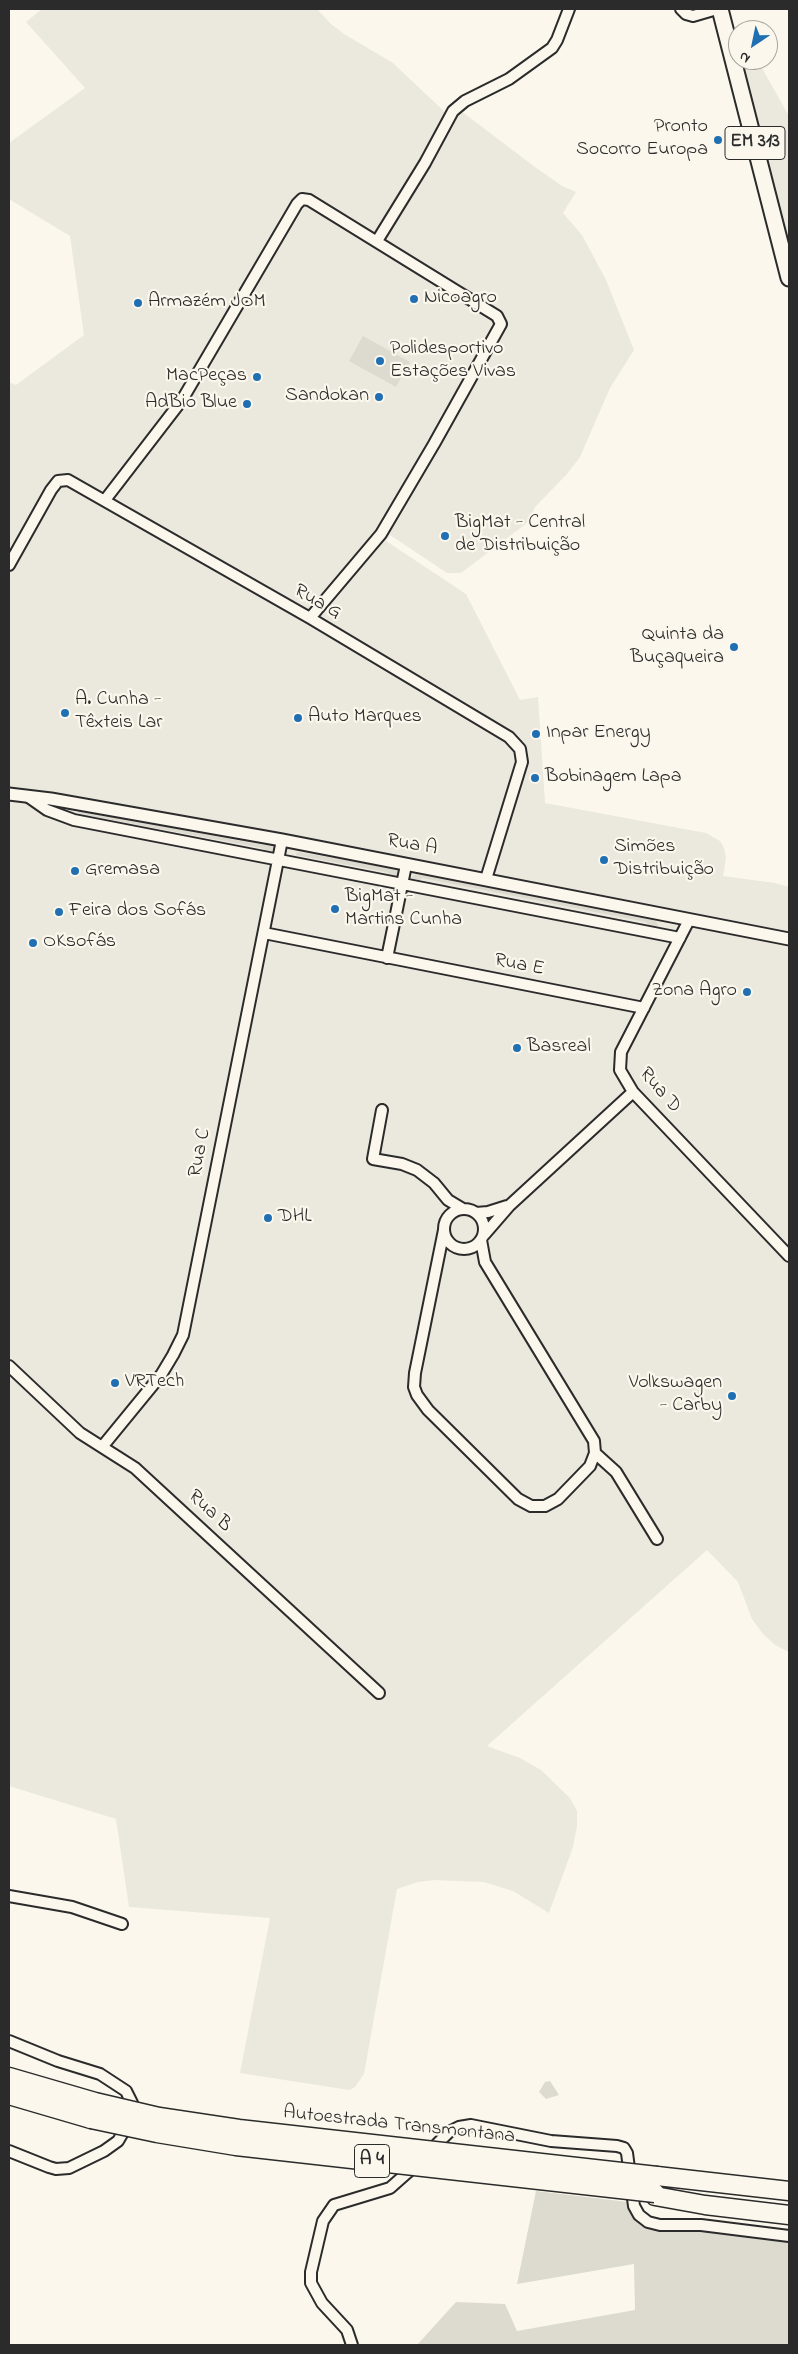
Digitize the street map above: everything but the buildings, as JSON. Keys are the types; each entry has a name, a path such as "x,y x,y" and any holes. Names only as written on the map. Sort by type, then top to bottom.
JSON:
{"highway":[{"name":"Autoestrada Transmontana","path":"9,2077 93,2111 157,2133 236,2146 618,2189 751,2186 789,2191"},
{"name":"Autoestrada Transmontana","path":"9,2095 93,2111 160,2117 789,2208"},
{"path":"751,2186 789,2186"},
{"path":"656,2188 705,2205 789,2215"}],"main road":[{"name":"EM 313","path":"718,9 789,278"}],"street":[{"path":"377,242 425,163 453,111 465,102 509,79 552,48 558,40 569,9"},
{"path":"681,9 686,14 693,16 718,9"},
{"path":"106,500 182,400 300,201 310,200 498,316 501,324 381,534 310,618"},
{"name":"Rua G","path":"9,565 58,482 63,480 75,482 310,618 504,734 518,745 522,753 522,762 486,879"},
{"name":"Rua A","path":"9,795 26,796 282,840 789,939"},
{"path":"26,796 47,810 74,820 402,882 680,938"},
{"name":"Rua C","path":"102,1447 161,1375 174,1355 183,1335 282,840"},
{"path":"387,958 406,864"},
{"name":"Rua D","path":"689,920 619,1058 622,1075 633,1092 789,1256"},
{"name":"Rua E","path":"264,933 644,1008"},
{"path":"438,1258 462,1249 482,1238 510,1205 633,1092"},
{"path":"382,1110 373,1158 407,1165 418,1170 443,1195 463,1209 476,1213 488,1212 510,1205"},
{"path":"443,1195 447,1218 415,1378 416,1391 422,1403 514,1495 531,1506 544,1506 558,1499 590,1466 595,1453 594,1441 485,1262 482,1238 484,1224 476,1213"},
{"path":"447,1218 457,1210 463,1209"},
{"path":"444,1230 448,1241 485,1262"},
{"name":"Rua B","path":"9,1366 75,1428 140,1472 379,1693"},
{"path":"595,1453 616,1472 657,1538"},
{"path":"9,1896 72,1907 122,1924"},
{"path":"9,2042 58,2061 94,2071 126,2091 132,2103 128,2124 118,2141 104,2151 69,2168 56,2169 9,2151"},
{"path":"352,2345 346,2330 322,2303 311,2283 311,2272 321,2226 327,2211 338,2202 379,2192 395,2185 444,2135 464,2126 550,2141 622,2147 627,2155 634,2206 639,2215 651,2223 705,2226 789,2236"}],"shaded area":[{"path":"42,9 317,9 344,34 393,63 449,116 457,108 535,167 562,186 576,192 563,213 582,235 606,280 634,350 610,388 580,457 567,474 536,506 527,523 461,573 447,573 390,535 386,541 466,594 520,700 538,697 545,803 706,833 720,841 724,848 726,858 723,876 775,883 789,887 789,1652 775,1645 763,1634 752,1619 738,1582 707,1550 487,1746 520,1758 541,1770 570,1798 577,1811 577,1826 573,1847 549,1913 513,1891 484,1882 434,1880 418,1882 397,1889 364,2074 355,2087 349,2090 240,2073 270,1918 129,1907 116,1819 9,1786 9,382 16,385 84,335 70,236 9,199 9,143 85,88 26,22"},
{"name":"Pronto Socorro Europa","path":"742,70 763,70 789,116 789,247"},
{"name":"Polidesportivo Estações Vivas","path":"363,336 410,362 396,387 349,361"},
{"path":"83,809 91,813 263,845 272,845 275,851 271,855 262,848 91,816 87,818 78,816 79,811"},
{"path":"297,852 395,868 399,874 395,878 386,872 296,855"},
{"path":"417,873 655,919 658,925 656,929 650,927 646,922 422,878 417,883 411,878"},
{"path":"550,2081 559,2095 546,2099 539,2092 545,2082"},
{"path":"536,2191 628,2202 637,2220 648,2228 666,2230 692,2228 789,2239 789,2345 417,2345 456,2302 505,2304 517,2331 635,2310 634,2264 517,2284"}],"place":[{"name":"Pronto Socorro Europa","path":"718,140"},
{"name":"Nicoagro","path":"414,299"},
{"name":"Armazém JOM","path":"138,303"},
{"name":"Polidesportivo Estações Vivas","path":"380,361"},
{"name":"MacPeças","path":"257,377"},
{"name":"Sandokan","path":"379,397"},
{"name":"AdBio Blue","path":"247,404"},
{"name":"BigMat - Central de Distribuição","path":"445,536"},
{"name":"Quinta da Buçaqueira","path":"734,647"},
{"name":"A. Cunha - Têxteis Lar","path":"65,713"},
{"name":"Auto Marques","path":"298,718"},
{"name":"Inpar Energy","path":"536,734"},
{"name":"Bobinagem Lapa","path":"535,778"},
{"name":"Simões Distribuição","path":"604,860"},
{"name":"Gremasa","path":"75,871"},
{"name":"BigMat - Martins Cunha","path":"335,909"},
{"name":"Feira dos Sofás","path":"59,912"},
{"name":"OKsofás","path":"33,943"},
{"name":"Zona Agro","path":"747,992"},
{"name":"Basreal","path":"517,1048"},
{"name":"DHL","path":"268,1218"},
{"name":"VRTech","path":"115,1383"},
{"name":"Volkswagen - Carby","path":"732,1396"}]}
